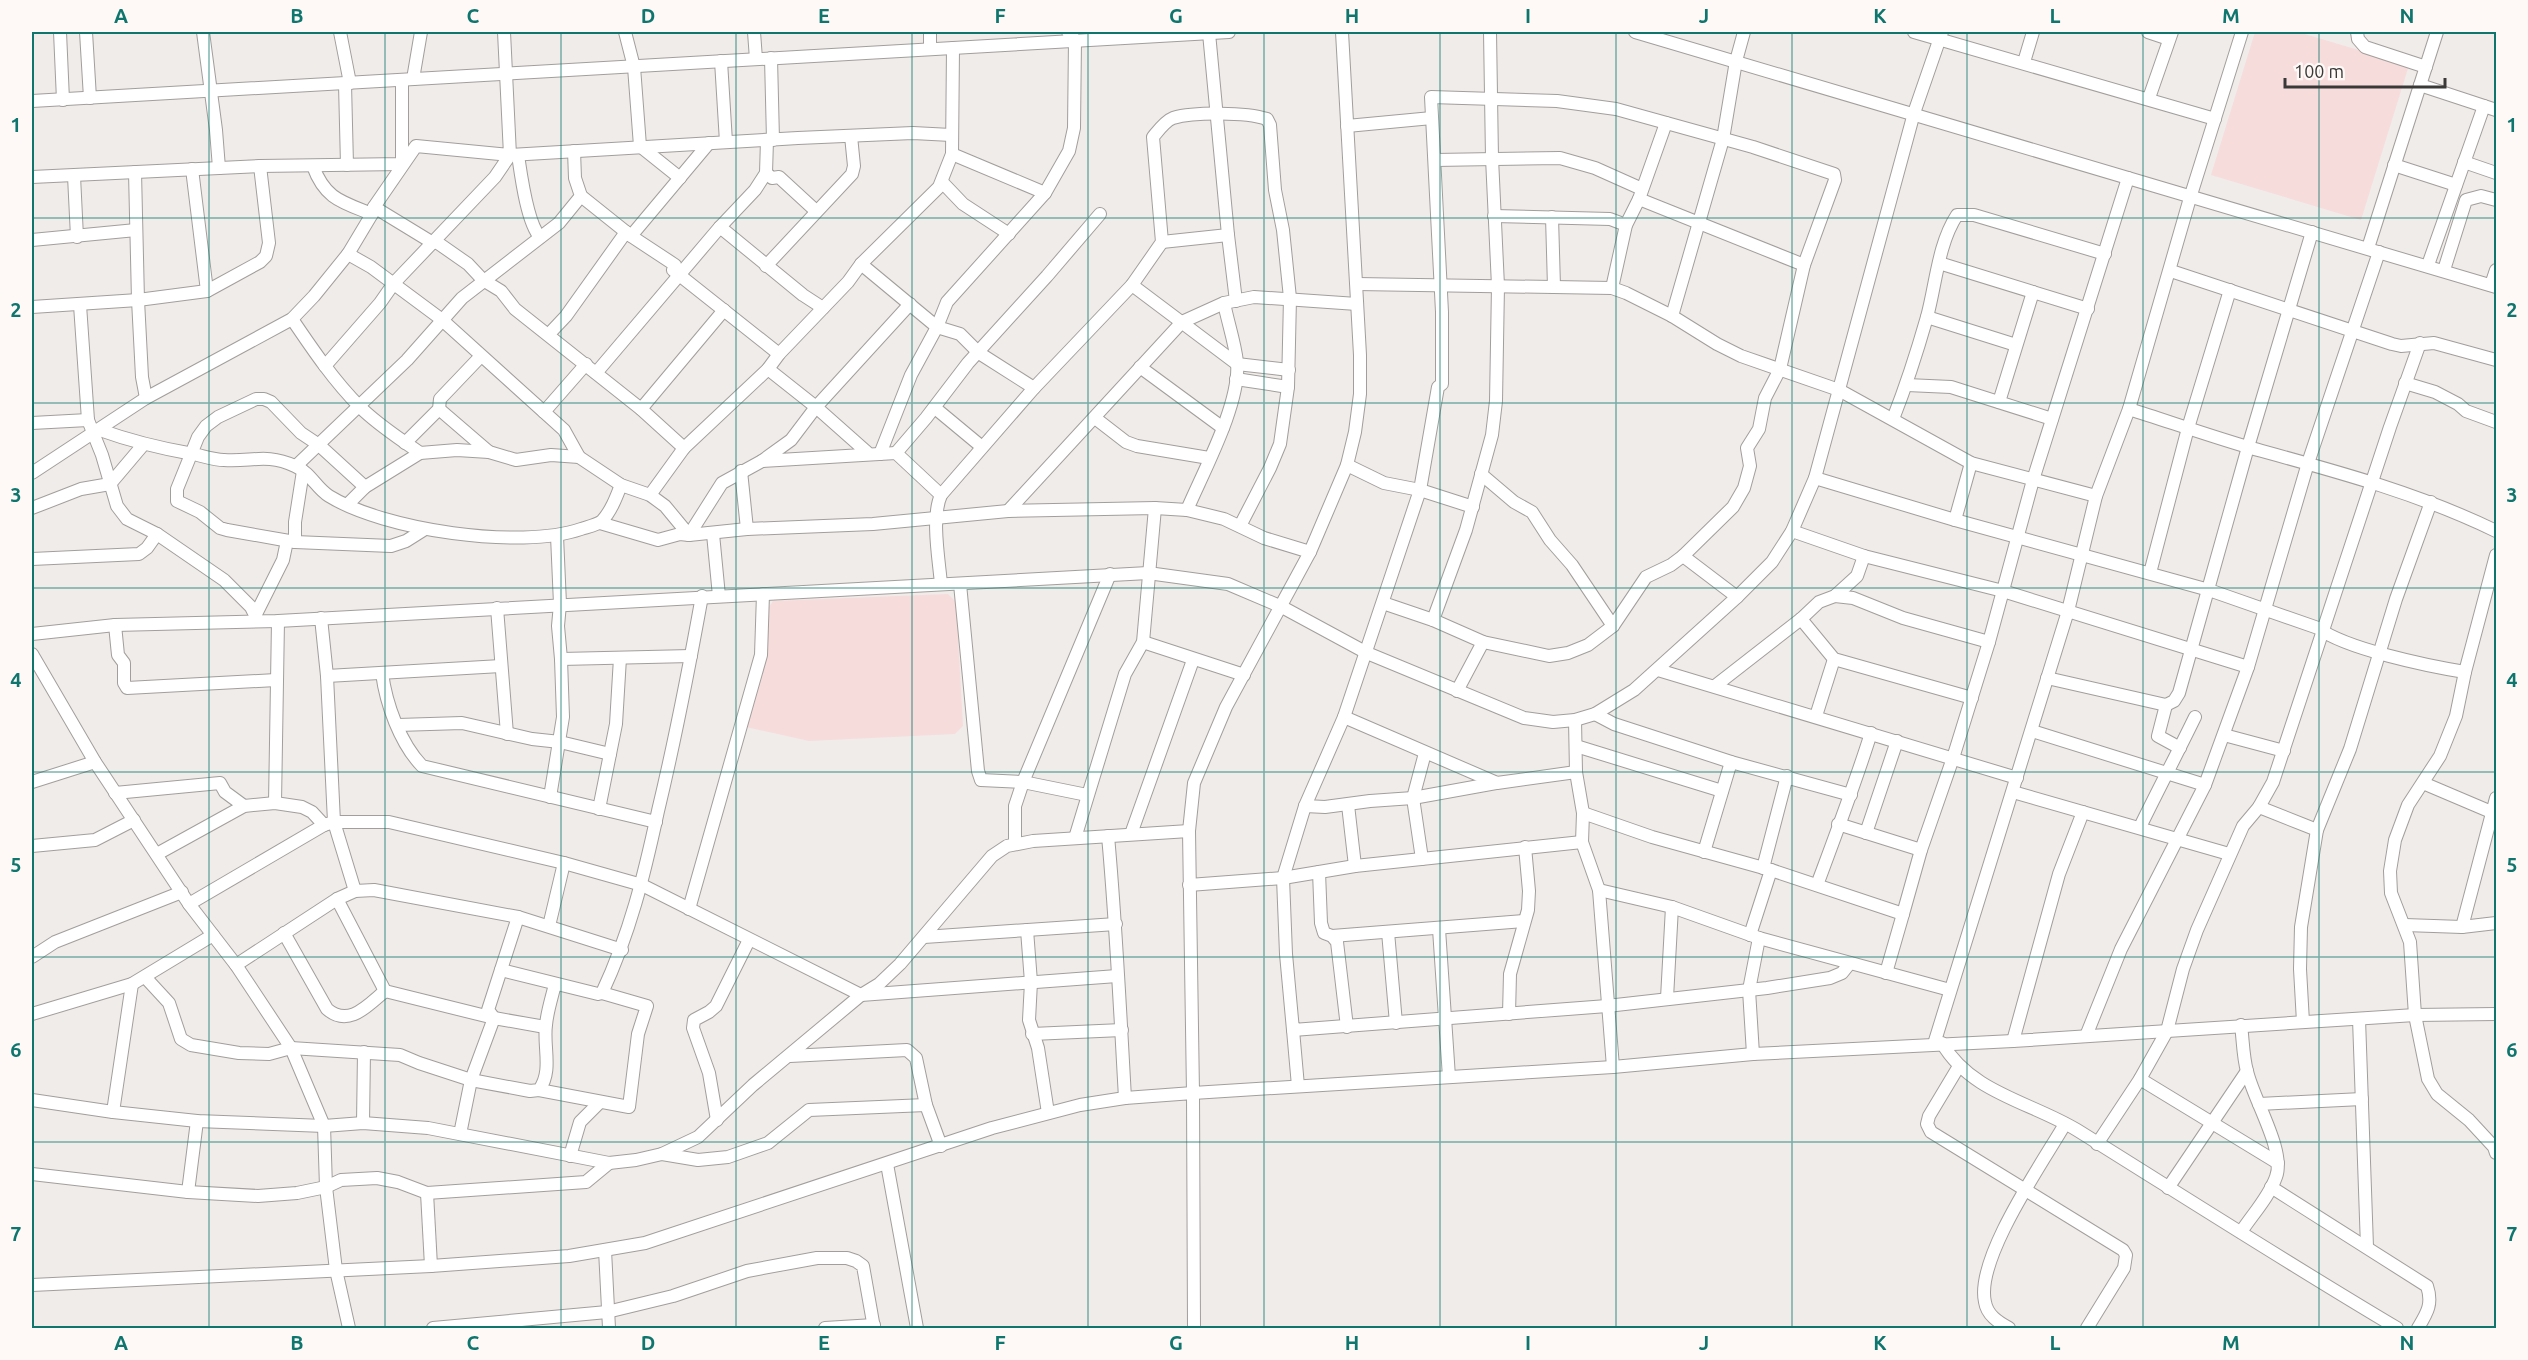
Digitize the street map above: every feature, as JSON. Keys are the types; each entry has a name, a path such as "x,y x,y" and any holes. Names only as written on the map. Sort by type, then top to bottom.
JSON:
{"street":[{"path":"60,32 63,100"},
{"path":"86,32 90,98"},
{"path":"203,32 219,168"},
{"path":"340,32 347,84 347,165"},
{"path":"402,164 407,79 421,32"},
{"path":"504,32 505,74 514,155 525,200 535,231 540,237"},
{"path":"625,32 634,67 640,146 680,178"},
{"path":"754,32 756,59"},
{"path":"930,32 930,49"},
{"path":"32,101 211,93 407,79 952,48 1072,36 1228,32"},
{"path":"1194,1329 1189,831 1194,783 1226,707 1310,552 1347,465 1355,432 1360,394 1342,32"},
{"path":"1433,620 1467,530 1492,435 1497,401 1498,286 1492,158 1490,32"},
{"path":"1635,32 1914,113 2190,198 2494,286 2496,270"},
{"path":"1672,316 1723,139 1736,61 1744,32"},
{"path":"1914,32 1940,36 2215,119"},
{"path":"2024,62 2033,32"},
{"path":"2148,32 2171,35 2149,98"},
{"path":"1938,1043 1950,990 2068,611 2096,495 2130,409 2190,198 2242,32"},
{"path":"2357,32 2358,39 2366,47 2426,67"},
{"path":"2086,1036 2121,950 2205,785 2248,667 2308,464 2353,330 2394,165 2437,32"},
{"path":"1187,510 1223,428 1236,379 1237,364 1230,302 1228,235 1209,33"},
{"path":"874,454 911,375 937,327 947,302 1045,194 1069,151 1074,129 1072,36"},
{"path":"32,634 115,626 256,619 278,621 1148,573 1228,584 1282,607 1366,653 1524,718 1553,722 1575,720 1595,714 1634,690 1737,597 1772,562 1792,531 1815,478 1914,113 1940,36"},
{"path":"650,495 684,448 768,369 779,354 848,282 861,264 931,198 942,182 952,154 952,48"},
{"path":"596,373 720,227 755,190 766,173 770,140 771,58"},
{"path":"720,61 726,142"},
{"path":"2420,85 2490,108 2464,162 2428,266"},
{"path":"1298,1086 1286,954 1283,878 1305,806 1344,717 1420,490 1438,387 1442,384 1440,284 1431,97 1491,98 1596,105 1723,139 1834,174 1835,180 1804,265 1780,369 1765,398 1758,429 1748,448 1750,466 1738,499 1733,507 1683,556 1671,565 1646,577 1613,626 1588,645 1568,653 1550,656 1482,642 1433,620 1383,603"},
{"path":"941,585 938,517 940,495 1034,388 1132,285 1162,242 1153,137 1173,118 1217,114 1260,116 1267,118 1270,125 1275,190 1283,230 1290,298 1288,387 1280,444 1240,526"},
{"path":"1347,126 1432,118"},
{"path":"1611,288 1626,225 1641,194 1666,123"},
{"path":"32,473 146,398 292,319 348,254 402,164 416,146 514,155 640,146 913,133 951,135"},
{"path":"766,266 854,170 851,136"},
{"path":"549,334 628,234 709,143"},
{"path":"574,151 575,178 581,196 628,234 675,265 673,270 779,354"},
{"path":"952,154 1045,194"},
{"path":"325,366 380,303 394,283 514,155"},
{"path":"1435,160 1560,158 1577,161 1700,223 1804,265"},
{"path":"2464,162 2496,173"},
{"path":"32,177 260,166 402,164"},
{"path":"2394,165 2456,185"},
{"path":"32,308 138,300 207,291 260,262 269,250 260,166"},
{"path":"313,166 320,183 336,200 373,211 434,242 468,264 483,280 501,291 515,309 641,409 684,448"},
{"path":"192,169 207,291"},
{"path":"135,172 138,300 142,377 146,398"},
{"path":"766,173 772,178 779,177 816,212"},
{"path":"74,176 77,237"},
{"path":"1886,973 1921,850 1953,758 1989,642 2052,419 2128,178"},
{"path":"942,182 963,204 1008,234"},
{"path":"256,619 291,541 300,468 319,446 407,360 441,319 483,280 559,223 581,196"},
{"path":"2444,270 2466,200 2481,196 2496,200"},
{"path":"896,453 968,363 1100,214"},
{"path":"1893,419 1927,317 1939,263 1951,224 1957,215 1964,214 2105,254"},
{"path":"1494,216 1610,219 1626,225"},
{"path":"1552,217 1554,287"},
{"path":"720,227 803,296 823,308"},
{"path":"32,240 136,230"},
{"path":"2047,678 2166,705 2174,702 2179,693 2248,447 2312,232"},
{"path":"1162,242 1228,235"},
{"path":"348,254 394,283 441,319 564,430 579,457 621,485 650,495 665,506 689,535"},
{"path":"1939,263 2088,309"},
{"path":"861,264 937,327 960,334 979,353 1034,388"},
{"path":"2171,271 2401,346 2434,343 2496,360"},
{"path":"1356,284 1611,288 1672,316 1741,356 1839,390 1971,463 2096,495"},
{"path":"1132,285 1237,364 1289,370"},
{"path":"2150,573 2188,428 2230,290"},
{"path":"1999,402 2033,292"},
{"path":"1008,512 1182,322 1230,302 1254,297 1357,304"},
{"path":"689,535 722,483 762,461 791,440 816,407 910,304"},
{"path":"80,305 88,420 96,433 117,506 127,519 157,534 239,592 251,607 256,619"},
{"path":"641,409 724,310"},
{"path":"1927,317 2016,345"},
{"path":"292,319 325,366 359,406 381,426 420,453"},
{"path":"2097,1144 2140,1079 2168,1030 2183,969 2229,854 2272,782 2420,343"},
{"path":"405,442 439,409 441,399 481,356"},
{"path":"544,412 586,364"},
{"path":"1140,367 1223,428"},
{"path":"768,369 874,454"},
{"path":"1236,379 1288,387"},
{"path":"2406,383 2435,392 2466,411 2496,422"},
{"path":"1906,385 1951,387 2052,419"},
{"path":"365,488 319,446 301,433 271,402 256,399 218,417 206,426 198,437 177,489 177,501 200,512 220,528 291,541 391,546 406,541 425,529"},
{"path":"934,408 982,447"},
{"path":"439,409 489,452"},
{"path":"2130,409 2248,447 2372,482 2431,502 2496,531"},
{"path":"1095,418 1126,441 1137,446 1209,458"},
{"path":"32,423 88,420"},
{"path":"96,433 143,445 224,460 262,457 300,468 310,475 327,495 393,521 425,529 510,538 557,536 600,523 658,540 680,534 873,524 1008,512 1155,508 1187,510 1224,519 1264,538 1310,552"},
{"path":"32,508 81,489 111,484 143,445"},
{"path":"348,504 365,488 420,453 457,450 489,452 516,460 550,455 579,457"},
{"path":"762,461 896,453 940,495"},
{"path":"1955,520 1971,463"},
{"path":"1347,465 1384,483 1420,490 1473,507"},
{"path":"741,471 747,529"},
{"path":"1481,474 1514,502 1532,512 1550,540 1572,565 1613,626"},
{"path":"1815,478 1955,520 2209,590 2266,609 2323,631 2327,635 2435,667 2465,672"},
{"path":"600,523 613,505 621,485"},
{"path":"2303,1022 2300,969 2301,927 2317,830 2350,749 2407,565 2431,502"},
{"path":"1074,838 1125,674 1143,642 1155,508"},
{"path":"1792,531 1864,556 2003,591 2248,667"},
{"path":"32,560 139,554 147,548 157,534"},
{"path":"713,534 719,596"},
{"path":"550,797 563,717 558,626 560,604 557,536"},
{"path":"2495,1147 2469,1120 2437,1094 2428,1079 2415,1015 2413,964 2405,925 2391,893 2390,871 2395,840 2408,805 2440,756 2456,716 2465,672 2495,573 2496,555"},
{"path":"1683,556 1737,597"},
{"path":"1715,686 1801,619 1819,602 1835,596 1857,576 1864,556"},
{"path":"1015,844 1015,806 1023,782 1110,574"},
{"path":"960,584 978,771 981,780 1023,782 1087,795"},
{"path":"689,909 761,655 764,594"},
{"path":"602,993 622,950 642,885 702,596"},
{"path":"1835,596 1853,598 1903,618 1989,642"},
{"path":"497,608 507,734"},
{"path":"321,618 327,676 329,823 355,891"},
{"path":"1801,619 1834,659 1972,698"},
{"path":"274,803 278,621"},
{"path":"115,626 118,655 124,663 124,683 128,688 276,680"},
{"path":"1143,642 1244,675"},
{"path":"1457,691 1482,642"},
{"path":"32,654 95,762 189,904 236,965 291,1048 324,1126 326,1187 336,1270 349,1329"},
{"path":"561,659 691,656"},
{"path":"598,809 618,706 620,658"},
{"path":"1816,716 1834,659"},
{"path":"1131,834 1193,660"},
{"path":"327,676 501,666"},
{"path":"1658,670 2017,778"},
{"path":"382,673 385,699 410,753 422,766 656,822"},
{"path":"2166,705 2158,736 2180,748"},
{"path":"1595,714 1614,724 1731,762 1851,795"},
{"path":"1344,717 1497,783"},
{"path":"2140,827 2195,717"},
{"path":"1575,720 1576,772 1583,813 1582,842 1599,890 1613,1067"},
{"path":"398,725 462,723 610,754"},
{"path":"2032,731 2205,785"},
{"path":"1817,885 1838,824 1851,795 1871,733"},
{"path":"2224,735 2284,751"},
{"path":"1866,833 1897,741"},
{"path":"1576,746 1722,791"},
{"path":"1422,859 1413,798 1425,753"},
{"path":"32,782 95,762"},
{"path":"1704,852 1731,762"},
{"path":"1305,806 1324,807 1413,798 1576,772"},
{"path":"1753,1054 1749,990 1754,936 1787,776"},
{"path":"115,792 220,783 225,792 244,806"},
{"path":"2423,783 2494,813"},
{"path":"2013,792 2229,854"},
{"path":"2462,927 2494,813 2496,798"},
{"path":"157,855 244,806 274,803 302,807 329,823"},
{"path":"1348,805 1355,866"},
{"path":"2259,807 2317,830"},
{"path":"2013,1041 2059,874 2083,812"},
{"path":"1583,813 1652,837 1767,869 1903,914"},
{"path":"32,846 95,840 134,820"},
{"path":"189,904 329,823 389,822 564,863 642,885 861,995 1117,976"},
{"path":"1838,824 1921,850"},
{"path":"32,1100 113,1113 197,1121 324,1126 363,1123 428,1128 609,1163 662,1154 698,1137 753,1085 861,995 879,984 924,937 992,856 1007,846 1074,838 1189,831"},
{"path":"1108,836 1116,924 1125,1098"},
{"path":"1189,885 1283,878 1355,866 1582,842"},
{"path":"1509,1014 1510,974 1524,921 1529,891 1525,847"},
{"path":"549,926 564,863"},
{"path":"1319,872 1321,923 1324,933 1332,936 1524,921"},
{"path":"236,965 337,899 355,891 374,890 518,917 622,950"},
{"path":"1599,890 1672,907 1754,936 1950,990"},
{"path":"32,957 55,942 182,892"},
{"path":"337,899 386,990 494,1018 545,1027"},
{"path":"1667,999 1672,907"},
{"path":"494,1018 488,1010 518,917"},
{"path":"2405,925 2462,927 2496,923"},
{"path":"924,937 1116,924"},
{"path":"1439,929 1449,1077"},
{"path":"1027,930 1031,982 1029,1020 1038,1048 1048,1113"},
{"path":"1388,932 1396,1023"},
{"path":"284,933 327,1009 333,1014 342,1018 356,1015 386,990"},
{"path":"32,1014 132,984 213,935"},
{"path":"1332,936 1337,942 1341,956 1347,1027"},
{"path":"717,1120 709,1072 693,1028 694,1020 716,1006 748,940"},
{"path":"1293,1030 1607,1006 1749,990 1830,978 1842,973 1850,963"},
{"path":"145,977 169,1003 181,1039 191,1045 239,1053 269,1054 291,1048 400,1055 471,1080 629,1107 638,1034 647,1006 602,993 598,994 501,970"},
{"path":"113,1113 132,984"},
{"path":"540,1090 545,1083 547,1063 545,1027 555,984"},
{"path":"32,1286 431,1266 569,1256 605,1250 645,1243 992,1128 1080,1105 1125,1098 1613,1067 1753,1054 2013,1041 2415,1015 2496,1014"},
{"path":"460,1134 471,1080 494,1018"},
{"path":"2359,1019 2367,1247"},
{"path":"2241,1025 2247,1071 2271,1132 2278,1163 2277,1176 2241,1232"},
{"path":"1032,1034 1122,1030"},
{"path":"1938,1043 1976,1081 2066,1124 2397,1329"},
{"path":"790,1056 907,1050 916,1058 926,1105 941,1146"},
{"path":"363,1123 364,1052"},
{"path":"1959,1066 1929,1116 1927,1124 1931,1132 2123,1250 2126,1255 2124,1268 2087,1329"},
{"path":"2168,1188 2247,1071"},
{"path":"2140,1079 2278,1163"},
{"path":"2259,1104 2362,1099"},
{"path":"570,1156 580,1122 600,1102"},
{"path":"662,1154 698,1160 728,1157 768,1143 809,1110 926,1105"},
{"path":"188,1192 197,1121"},
{"path":"2008,1329 1995,1320 1985,1302 1985,1280 1993,1253 2026,1190 2066,1124"},
{"path":"32,1174 188,1192 258,1196 297,1193 326,1187 341,1180 377,1178 398,1182 427,1192 586,1182 609,1163"},
{"path":"887,1164 917,1329"},
{"path":"2271,1187 2427,1286 2431,1298 2430,1308 2418,1329"},
{"path":"427,1192 431,1266"},
{"path":"605,1250 609,1329"},
{"path":"433,1329 607,1312 674,1296 747,1271 817,1258 847,1258 856,1261 862,1266 874,1327 825,1329"}],"shaded area":[{"path":"2255,32 2298,32 2409,65 2361,220 2211,175"},
{"path":"948,594 956,602 963,726 955,734 809,741 746,727 765,613 773,601"}]}
